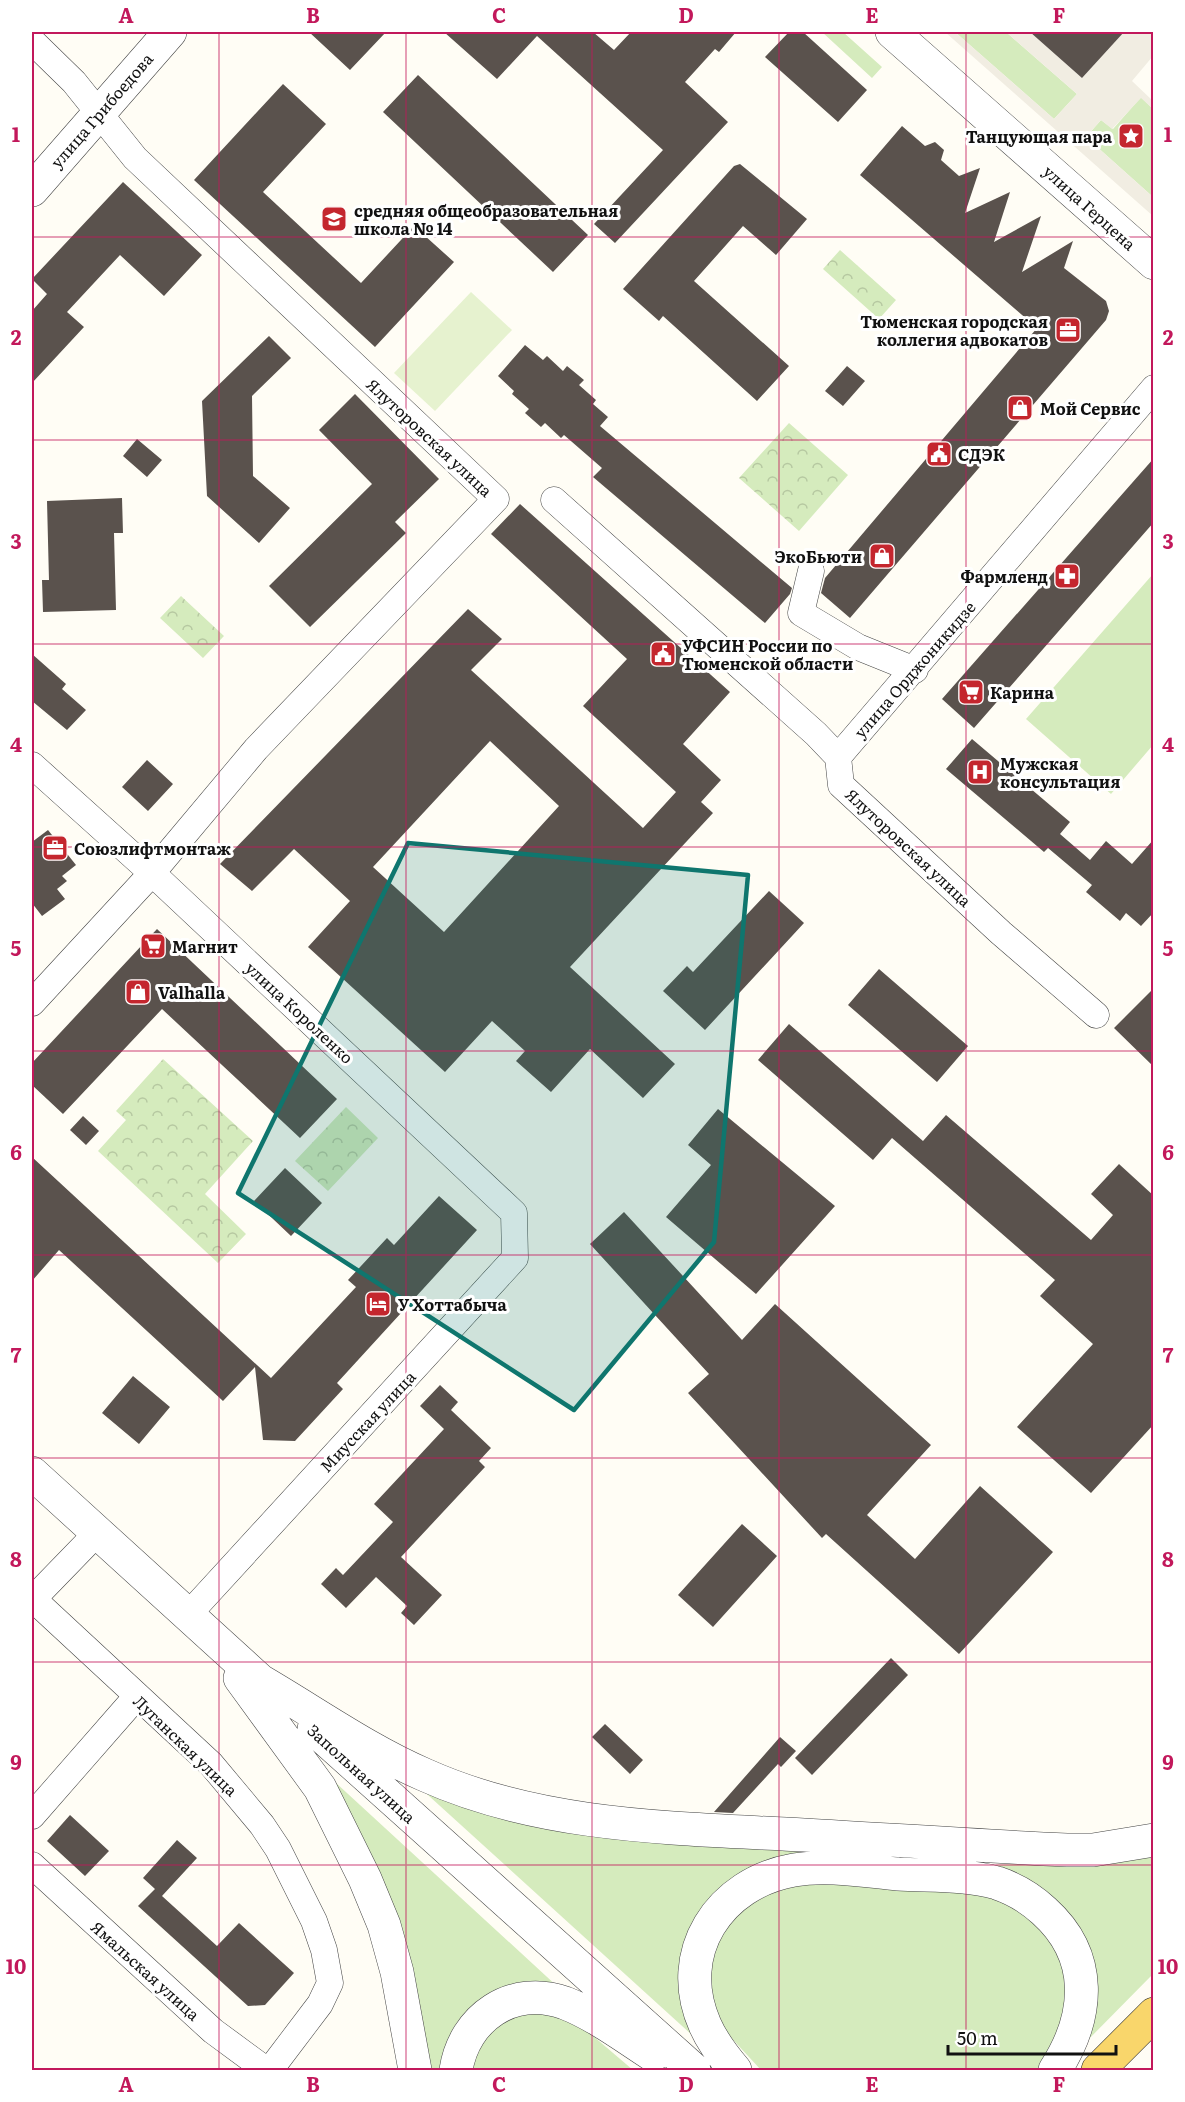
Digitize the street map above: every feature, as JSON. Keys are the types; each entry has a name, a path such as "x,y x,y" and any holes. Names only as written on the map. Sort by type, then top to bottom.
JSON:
{"main road":[{"path":"1098,2070 1154,2014"}],"street":[{"name":"улица Грибоедова","path":"32,190 170,32"},
{"name":"улица Герцена","path":"892,32 1154,263"},
{"name":"Ялуторовская улица","path":"32,41 100,111 135,158 496,500 256,749 152,873"},
{"name":"улица Орджоникидзе","path":"838,757 915,670 1154,388"},
{"path":"554,500 816,734 838,757"},
{"path":"811,572 801,613 858,647 915,670"},
{"name":"Ялуторовская улица","path":"838,757 841,785 1001,933 1096,1015"},
{"name":"улица Короленко","path":"32,765 152,873 514,1213"},
{"path":"32,1003 152,873"},
{"name":"Миусская улица","path":"187,1616 515,1258 514,1213"},
{"name":"Запольная улица","path":"32,1473 187,1616 694,2070"},
{"path":"32,1600 97,1533"},
{"name":"Луганская улица","path":"32,1600 211,1764 262,1825 278,1849 314,1921 324,1950 330,1983 328,1991 268,2070"},
{"path":"213,1639 274,1728 320,1788 336,1817 384,1925 397,1972 415,2070"},
{"path":"260,1680 424,1775 507,1804 552,1814 612,1823 703,1830 1067,1850 1093,1850 1154,1840"},
{"path":"32,1816 137,1696"},
{"name":"Ямальская улица","path":"32,1865 213,2031 268,2070"},
{"path":"735,2070 712,2039 700,2009 696,1972 702,1940 718,1910 738,1890 779,1873 813,1868 976,1878 1016,1890 1032,1900 1064,1933 1075,1951 1081,1976 1079,2015 1072,2038 1055,2070"},
{"path":"456,2070 463,2044 479,2020 503,2005 531,1998 564,2003 616,2031 678,2070"}],"highlighted area":[{"path":"408,843 748,875 714,1242 574,1410 238,1193"}],"green space":[{"path":"822,32 843,32 882,67 872,78"},
{"path":"955,32 1006,32 1077,94 1054,119"},
{"path":"1141,97 1153,109 1153,197 1086,137 1101,120 1113,129"},
{"path":"840,250 896,300 879,319 823,269"},
{"path":"471,292 512,330 435,411 394,373"},
{"path":"789,423 848,475 799,531 739,478"},
{"path":"1153,574 1153,745 1111,794 1026,719"},
{"path":"181,596 224,636 203,658 160,618"},
{"path":"163,1059 253,1141 205,1194 246,1234 218,1263 98,1151 126,1120 116,1111"},
{"path":"346,1107 378,1138 328,1191 295,1161"},
{"path":"335,1782 559,1988 497,1997 482,2002 470,2010 459,2020 451,2034 442,2070 429,2070"},
{"path":"418,1786 770,1845 811,1854 773,1859 745,1870 732,1878 710,1898 692,2035"},
{"path":"1153,1855 1153,1974 1081,2047 1096,1988 980,1866"},
{"path":"812,1881 990,1894 1046,1929 1066,1970 1066,2018 1040,2070 761,2070 724,2030 712,2005 711,1966 719,1937 752,1899"},
{"path":"544,2011 579,2024 633,2070 469,2070 476,2045 507,2017"}],"shaded area":[{"path":"945,32 955,32 1054,119 1077,94 1006,32 1030,32 1082,78 1124,32 1153,32 1153,56 1132,81 1153,101 1153,109 1141,98 1112,129 1101,120 1086,137 1153,197 1153,216"}],"building":[{"path":"309,32 386,32 350,70"},
{"path":"444,32 593,32 614,50 631,32 736,32 719,52 715,49 685,82 728,122 615,243 594,224 663,150 537,36 497,79"},
{"path":"789,32 803,32 867,90 838,122 765,57"},
{"path":"1030,32 1124,32 1082,78"},
{"path":"418,75 588,235 553,272 383,112"},
{"path":"283,84 326,124 263,192 361,283 414,226 454,262 375,347 194,180"},
{"path":"902,126 925,146 935,142 944,150 941,160 959,176 980,168 965,213 1010,192 994,242 1041,216 1022,272 1073,241 1064,268 1106,301 1109,311 1106,320 850,618 821,593 825,578 1037,328 860,175"},
{"path":"740,164 807,219 776,255 743,226 694,281 789,366 757,401 663,316 659,321 623,289 734,166"},
{"path":"123,182 202,255 164,296 120,255 67,312 84,327 32,383 32,311 47,294 32,279"},
{"path":"269,336 291,358 252,396 253,476 290,508 259,543 207,496 202,401"},
{"path":"525,345 543,360 547,356 563,371 567,366 584,380 579,385 596,400 593,404 608,417 600,426 792,588 790,594 765,623 593,477 602,468 564,435 561,438 545,423 541,427 525,413 529,409 512,394 514,391 498,376"},
{"path":"847,366 865,381 843,406 825,391"},
{"path":"355,394 439,479 395,522 406,533 310,627 269,586 372,484 319,430"},
{"path":"137,439 162,460 147,477 123,456"},
{"path":"1154,458 1154,522 974,728 942,699"},
{"path":"122,498 123,533 114,533 116,610 43,612 42,580 49,580 47,501"},
{"path":"520,504 730,692 683,744 721,780 701,802 713,813 570,967 675,1064 643,1098 590,1049 551,1092 516,1061 525,1051 492,1021 445,1072 308,947 350,901 294,849 252,891 220,864 468,609 502,639 471,670 643,828 676,792 583,706 627,659 491,534","holes":["490,741 559,806 444,932 373,867"]},
{"path":"32,654 66,684 62,689 86,710 67,730 32,701"},
{"path":"972,739 1070,822 1060,834 1090,860 1106,841 1132,864 1154,839 1154,912 1141,926 1126,913 1120,921 1086,892 1092,885 1048,848 1044,852 946,769"},
{"path":"147,760 173,784 148,811 122,787"},
{"path":"48,830 76,865 62,876 67,881 57,889 65,899 42,916 32,903 32,842"},
{"path":"769,891 804,923 705,1030 663,991 687,966 693,972"},
{"path":"157,929 337,1099 300,1138 162,1009 63,1114 32,1085 32,1063"},
{"path":"879,969 968,1046 937,1082 848,1005"},
{"path":"1154,988 1154,1067 1114,1028"},
{"path":"789,1024 923,1141 946,1115 1091,1240 1113,1215 1091,1194 1119,1164 1154,1196 1154,1424 1091,1493 1017,1427 1093,1344 1040,1296 1055,1280 892,1138 873,1160 758,1060"},
{"path":"718,1109 835,1206 756,1294 666,1217 711,1165 688,1145"},
{"path":"83,1116 99,1131 86,1145 70,1130"},
{"path":"32,1157 271,1378 356,1287 348,1280 387,1238 394,1245 439,1196 477,1230 337,1383 343,1389 295,1441 263,1440 255,1367 223,1401 59,1250 32,1281"},
{"path":"285,1168 322,1203 291,1236 254,1201"},
{"path":"624,1212 742,1340 775,1304 931,1445 867,1515 915,1559 980,1486 1053,1552 959,1654 826,1534 822,1538 688,1393 709,1374 590,1244"},
{"path":"133,1376 170,1407 139,1444 102,1413"},
{"path":"440,1385 458,1402 451,1410 491,1448 479,1461 485,1467 401,1557 442,1595 414,1625 401,1613 407,1606 376,1577 346,1608 321,1584 336,1568 343,1575 393,1522 374,1504 444,1429 420,1406"},
{"path":"742,1524 777,1556 713,1627 678,1595"},
{"path":"891,1658 908,1675 812,1775 795,1758"},
{"path":"605,1724 643,1760 630,1774 592,1737"},
{"path":"780,1737 796,1751 781,1767 778,1764 733,1813 714,1812"},
{"path":"70,1815 109,1851 85,1876 47,1841"},
{"path":"177,1840 197,1858 162,1896 217,1946 239,1923 294,1973 265,2005 248,2006 138,1906 155,1889 143,1878"}],"place":[{"name":"Танцующая пара","path":"1131,136"},
{"name":"средняя общеобразовательная школа № 14","path":"334,219"},
{"name":"Тюменская городская коллегия адвокатов","path":"1068,330"},
{"name":"Мой Сервис","path":"1020,408"},
{"name":"СДЭК","path":"939,454"},
{"name":"ЭкоБьюти","path":"882,556"},
{"name":"Фармленд","path":"1067,576"},
{"name":"УФСИН России по Тюменской области","path":"663,654"},
{"name":"Карина","path":"971,692"},
{"name":"Мужская консультация","path":"980,772"},
{"name":"Союзлифтмонтаж","path":"55,848"},
{"name":"Магнит","path":"153,946"},
{"name":"Valhalla","path":"138,992"},
{"name":"У Хоттабыча","path":"378,1304"}]}
